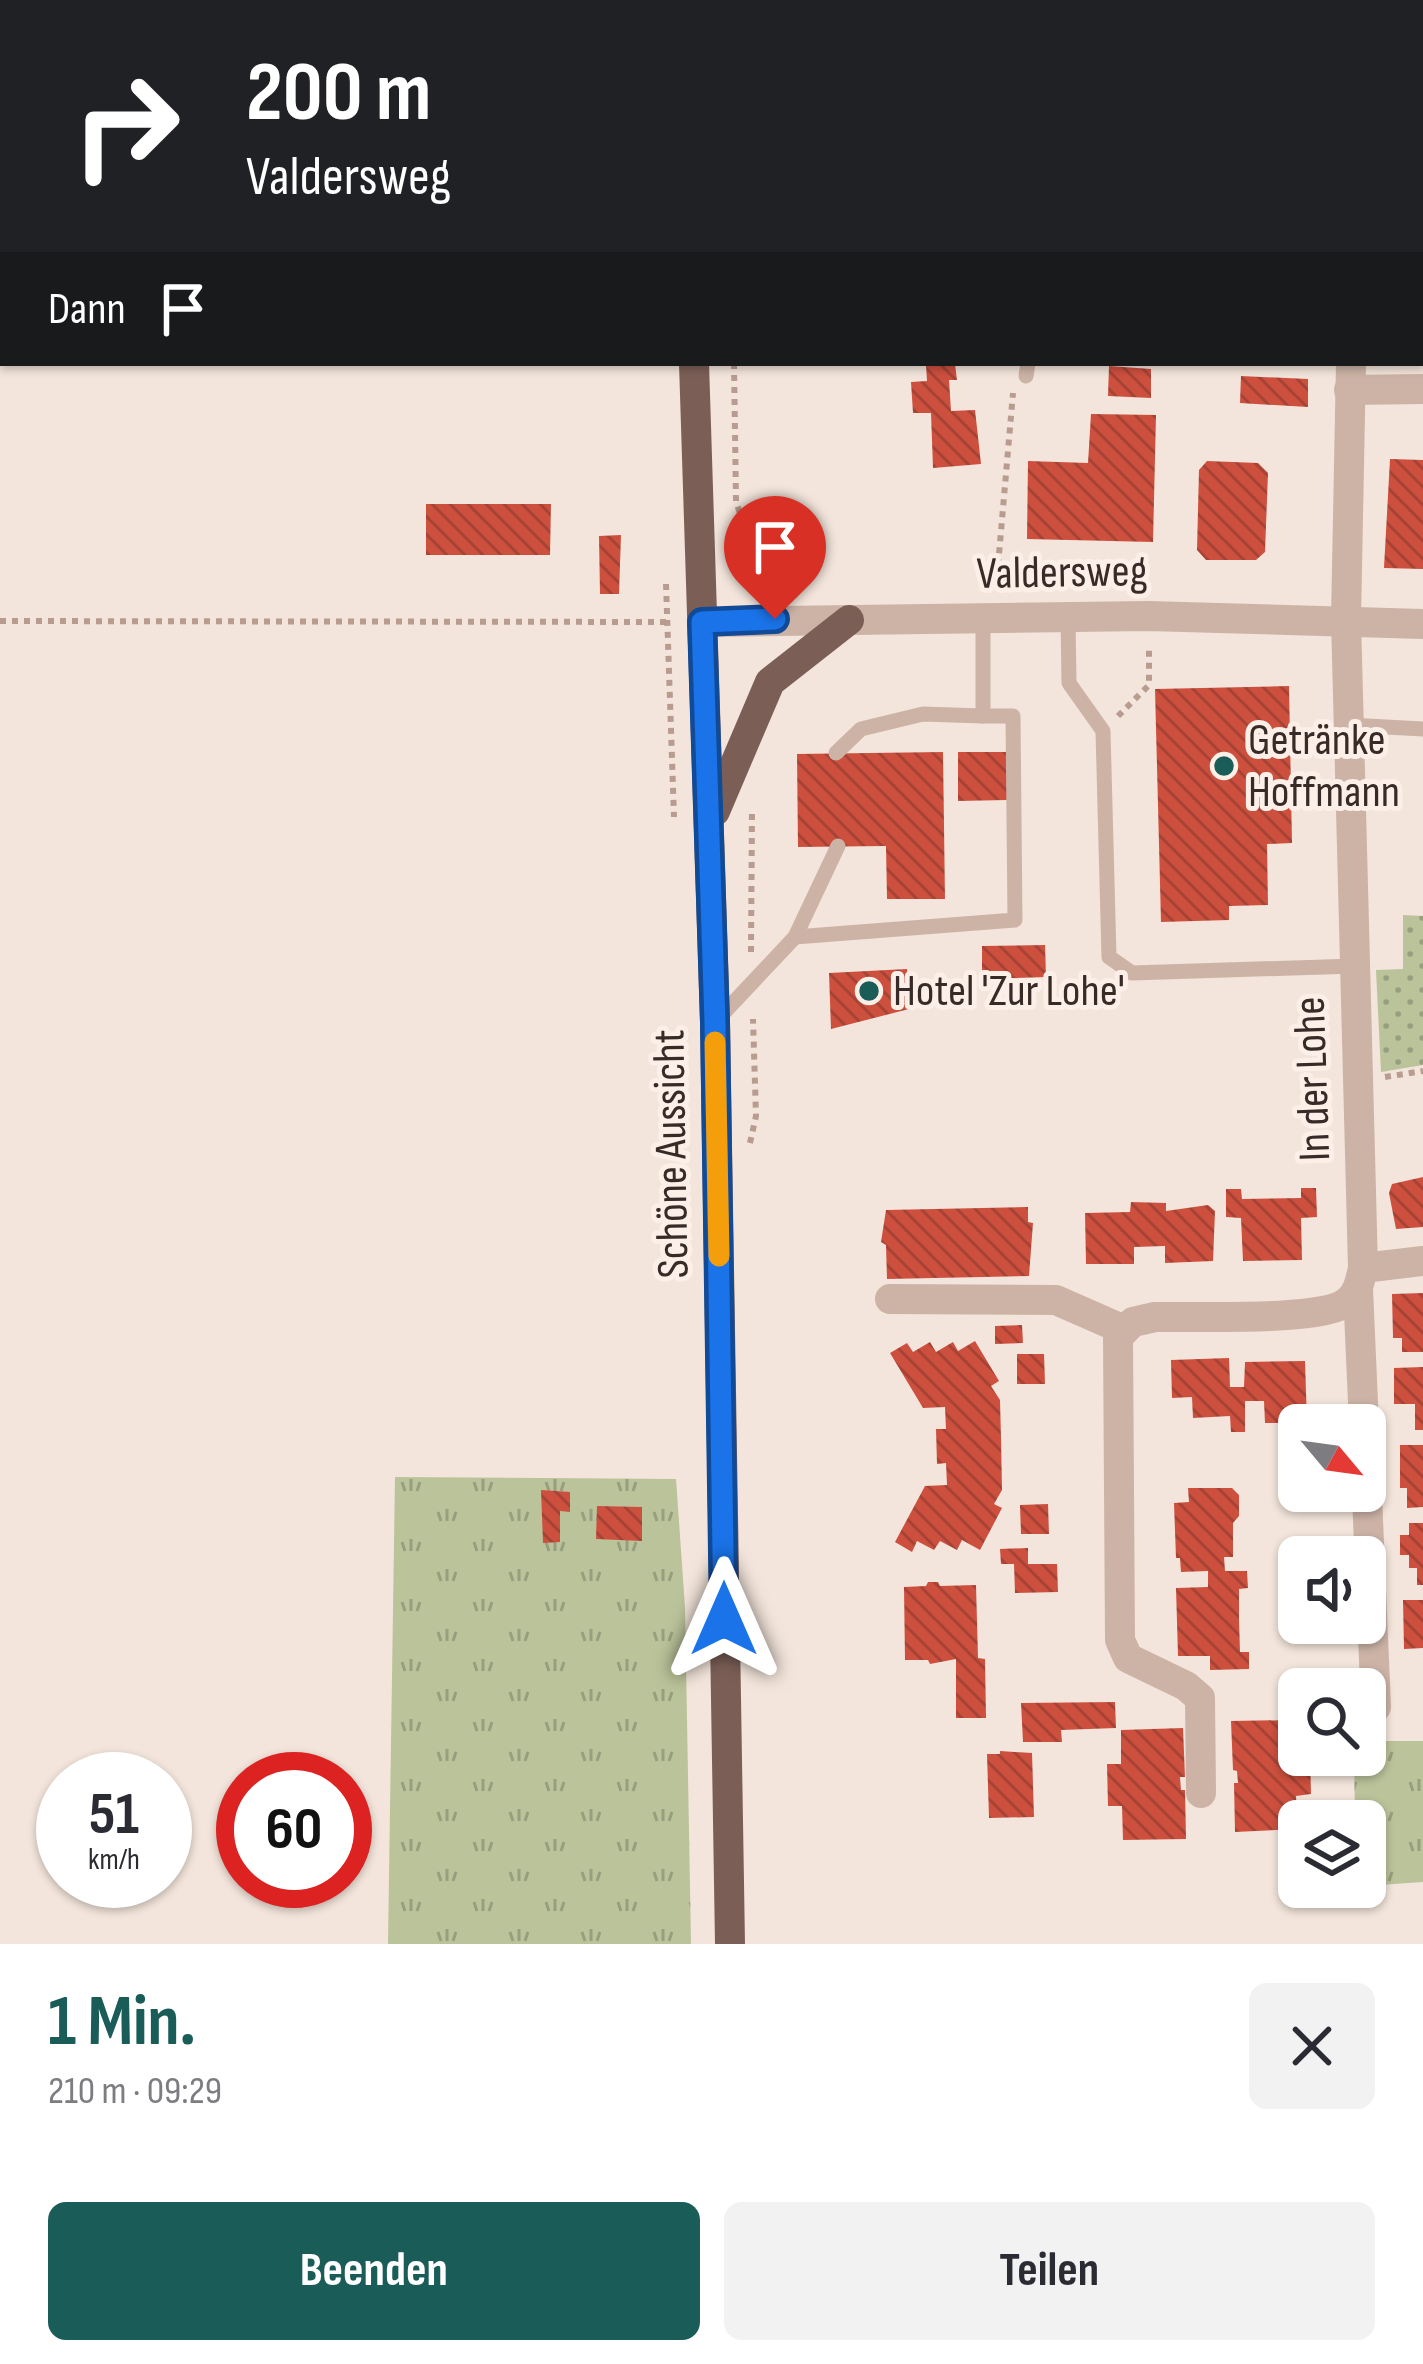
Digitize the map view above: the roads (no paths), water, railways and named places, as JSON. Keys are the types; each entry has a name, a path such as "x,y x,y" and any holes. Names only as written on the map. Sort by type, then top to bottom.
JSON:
{"main road":[{"name":"Schöne Aussicht","path":"694,366 715,1022 730,1944"},
{"path":"710,822 770,682 849,620"}],"street":[{"path":"1350,376 1423,389"},
{"name":"In der Lohe","path":"1350,376 1346,619 1364,1404"},
{"name":"Valdersweg","path":"702,622 1148,616 1423,624"},
{"path":"890,1299 1056,1300 1122,1329 1155,1317 1307,1313 1337,1307 1349,1301 1361,1278 1423,1261"},
{"path":"1122,1329 1117,1354 1120,1640 1128,1658 1186,1686 1200,1698 1202,1793"},
{"path":"1368,1512 1374,1668"}],"lane":[{"path":"1068,618 1069,683 1102,731 1109,957 1132,973 1354,966"},
{"path":"983,716 989,619"},
{"path":"795,937 1015,920 1013,716 923,714 861,729 836,754"},
{"path":"1349,725 1423,729"},
{"path":"715,1022 795,937 838,846"}],"place":[{"name":"Getränke Hoffmann","path":"1224,766"},
{"name":"Hotel 'Zur Lohe'","path":"869,991"}]}
